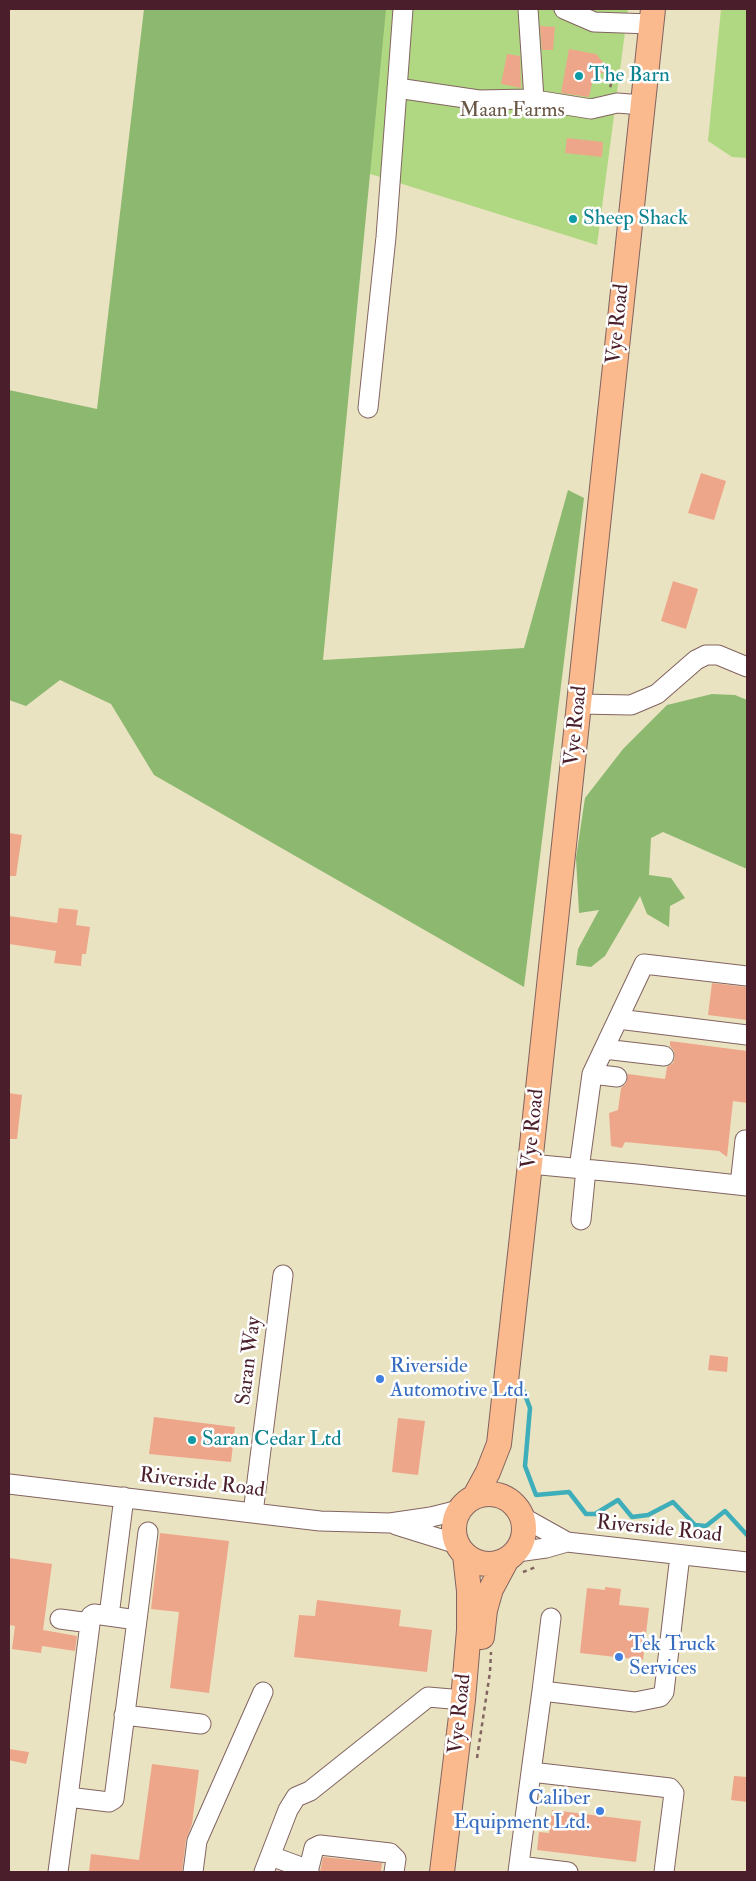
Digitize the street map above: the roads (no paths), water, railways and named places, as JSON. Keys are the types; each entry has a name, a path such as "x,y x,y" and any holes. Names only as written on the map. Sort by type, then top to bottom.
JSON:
{"main road":[{"name":"Vye Road","path":"467,1503 488,1472 499,1444 652,17"},
{"name":"Vye Road","path":"499,1444 508,1492 519,1510"},
{"path":"488,1493 500,1494 519,1510 525,1530 523,1541 513,1563 484,1564 474,1561 461,1549 454,1527 467,1503 488,1493"},
{"name":"Vye Road","path":"442,1872 463,1700 470,1612 461,1549"},
{"name":"Vye Road","path":"454,1872 485,1610 491,1589 513,1563"}],"street":[{"path":"368,408 386,237 403,9"},
{"path":"528,9 534,99"},
{"path":"564,9 594,22 652,17"},
{"path":"397,88 479,100 534,99 590,109 618,103 643,105"},
{"path":"579,704 631,705 657,694 696,660 706,655 718,655 747,667"},
{"path":"581,1220 583,1169 592,1074 644,964 747,976"},
{"path":"618,1019 747,1035"},
{"path":"604,1049 664,1056"},
{"path":"592,1074 617,1076"},
{"path":"530,1164 744,1186 745,1140 747,1141"},
{"name":"Saran Way","path":"253,1513 283,1276"},
{"name":"Riverside Road","path":"9,1484 320,1521 390,1523 431,1517 467,1503"},
{"path":"109,1616 124,1497"},
{"name":"Riverside Road","path":"519,1510 567,1542"},
{"name":"Riverside Road","path":"390,1523 461,1549"},
{"path":"68,1797 112,1802 148,1532"},
{"name":"Riverside Road","path":"513,1563 546,1548 567,1542 747,1562"},
{"path":"542,1691 635,1702 662,1695 680,1555"},
{"path":"58,1872 91,1616 94,1614 137,1620"},
{"path":"551,1618 518,1869 568,1872"},
{"path":"60,1619 90,1623"},
{"path":"193,1872 197,1841 263,1692"},
{"path":"394,1872 396,1859 390,1854 320,1845 314,1848 308,1871 268,1864 288,1810 296,1797 310,1791 428,1697 463,1700"},
{"path":"124,1715 201,1724"},
{"path":"531,1772 670,1788 674,1794 664,1872"}],"waterway":[{"path":"522,1387 530,1408 525,1466 536,1495 569,1492 586,1514 595,1514 618,1500 632,1517 648,1515 673,1502 695,1525 706,1526 725,1511 747,1535"}],"place":[{"name":"The Barn","path":"579,76"},
{"name":"Sheep Shack","path":"573,219"},
{"name":"Riverside Automotive Ltd.","path":"380,1379"},
{"name":"Saran Cedar Ltd","path":"192,1440"},
{"name":"Tek Truck Services","path":"619,1657"},
{"name":"Caliber Equipment Ltd.","path":"600,1811"}],"park label":[{"name":"Maan Farms","path":"512,111"}]}
